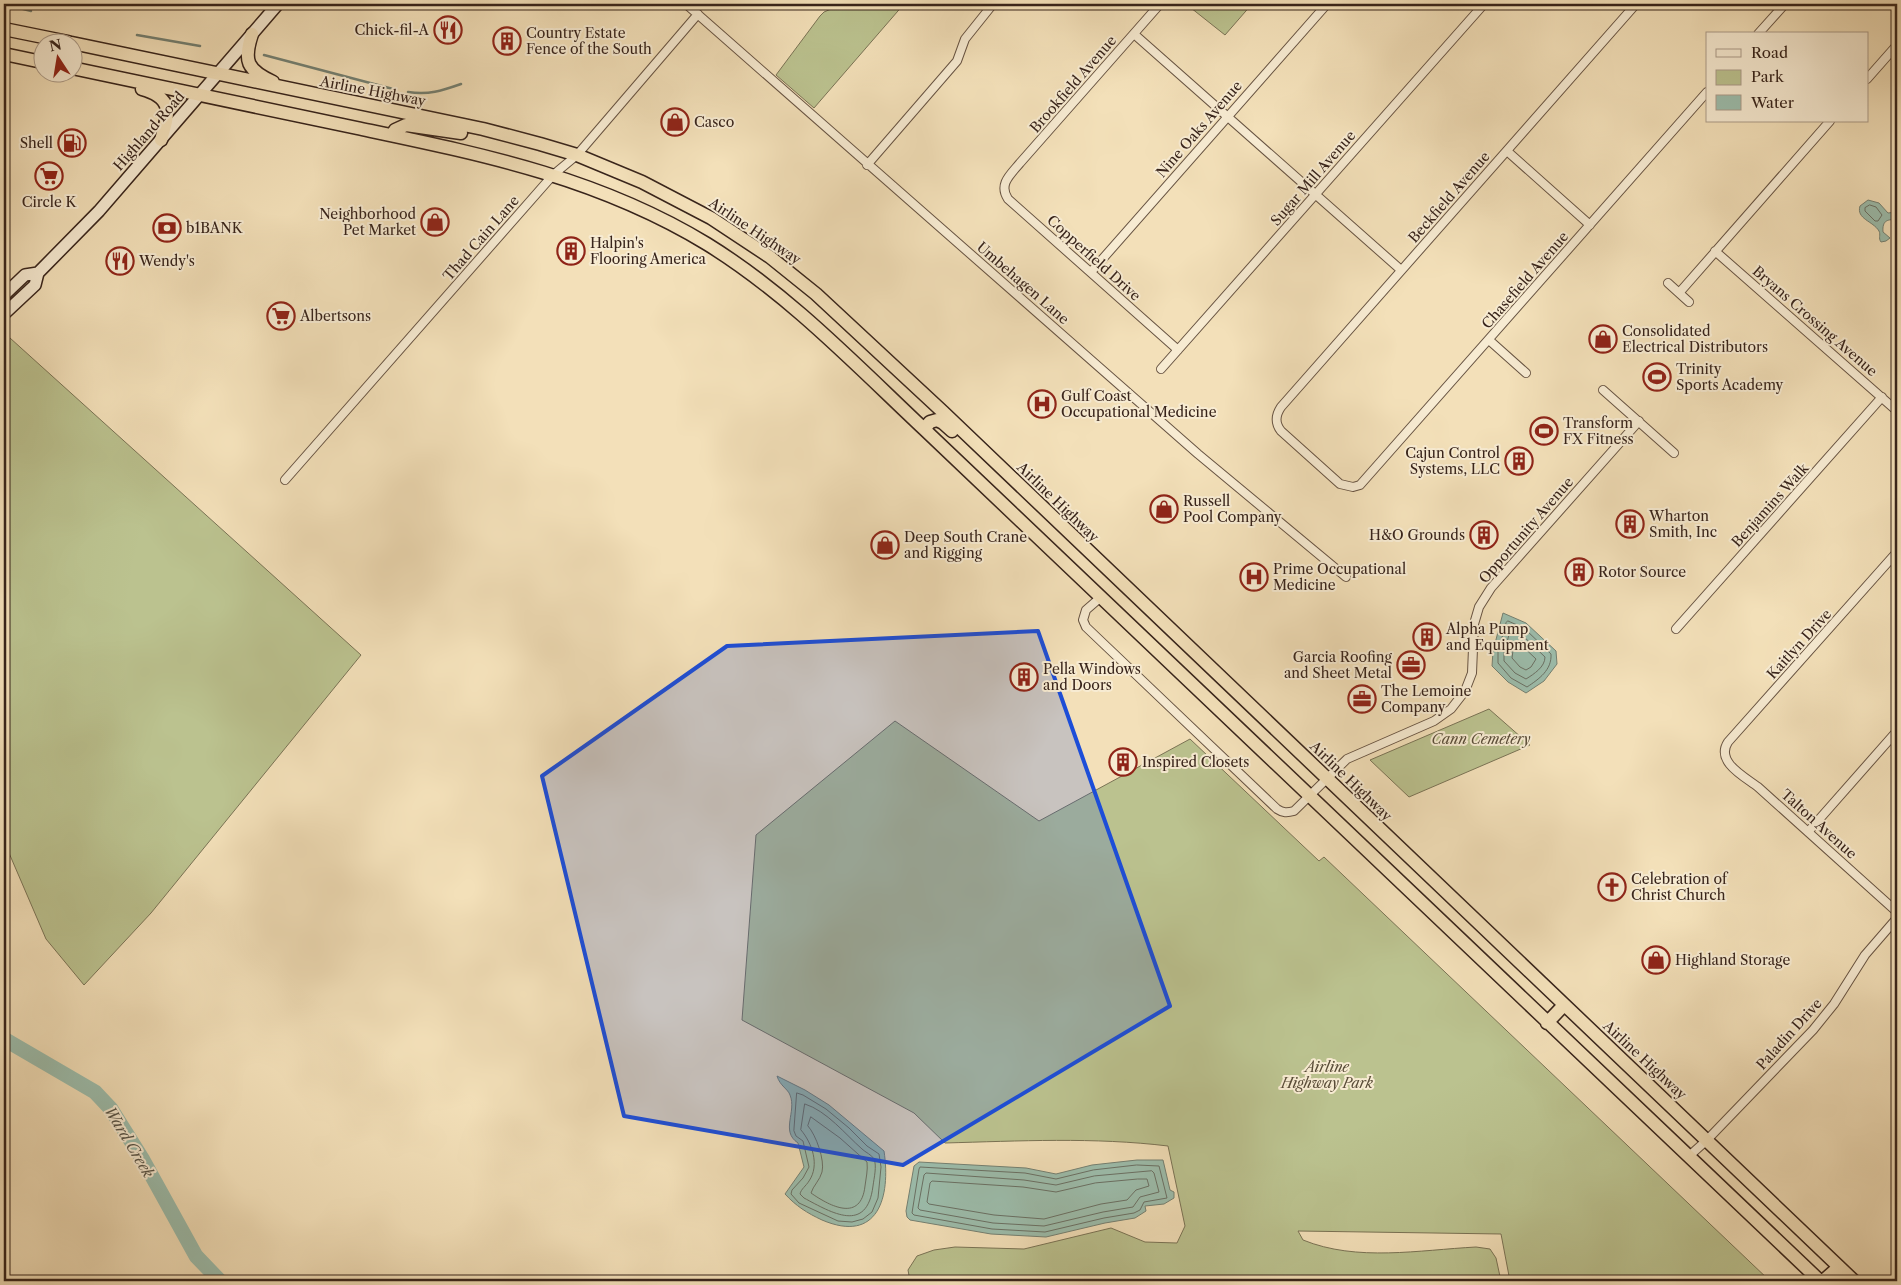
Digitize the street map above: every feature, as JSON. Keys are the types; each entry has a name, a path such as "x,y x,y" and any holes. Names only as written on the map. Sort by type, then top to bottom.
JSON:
{"highway":[{"path":"4,29 32,35"},
{"path":"252,34 247,57 252,70 299,92"},
{"name":"Airline Highway","path":"82,46 484,129 577,155 642,182 711,218 770,257 823,300 943,412 1854,1281"},
{"path":"4,54 32,60"},
{"path":"82,70 465,151 553,175 608,194 646,211 708,244 800,312 1310,795 1688,1157 1822,1281 1839,1267"},
{"path":"115,77 153,92 164,101 168,113 161,140"},
{"path":"392,135 395,130 406,125 540,144"},
{"path":"924,428 934,420 943,423 1025,501 1070,535"},
{"path":"1548,1023 1564,1005"}],"main road":[{"name":"Highland Road","path":"4,314 35,285 38,273 99,211 278,4"},
{"name":"Highland Road","path":"4,295 25,275 38,273"}],"street":[{"name":"Umbehagen Lane","path":"686,4 1198,454 1346,577"},
{"path":"868,165 957,61 964,39 993,4"},
{"name":"Brookfield Avenue","path":"1006,180 1160,4"},
{"name":"Nine Oaks Avenue","path":"1091,272 1327,4"},
{"name":"Sugar Mill Avenue","path":"1161,370 1484,4"},
{"name":"Beckfield Avenue","path":"1360,485 1352,487 1340,484 1283,434 1276,422 1276,414 1636,4"},
{"path":"1760,32 1785,4"},
{"name":"Thad Cain Lane","path":"285,480 553,175 577,155 698,14"},
{"path":"1134,34 1401,270"},
{"path":"1868,78 1897,45"},
{"name":"Chasefield Avenue","path":"1360,485 1706,93"},
{"path":"1679,293 1829,122"},
{"path":"1507,151 1590,225"},
{"name":"Copperfield Drive","path":"1006,180 1004,194 1008,199 1178,350"},
{"name":"Bryans Crossing Avenue","path":"1715,251 1897,410"},
{"path":"1668,284 1690,302"},
{"path":"1489,340 1526,373"},
{"path":"1602,390 1674,453"},
{"name":"Benjamins Walk","path":"1676,629 1882,397"},
{"name":"Opportunity Avenue","path":"1101,597 1086,610 1083,620 1086,627 1277,809 1283,812 1294,811 1347,759 1434,721 1451,709 1465,691 1472,673 1475,648 1474,624 1479,607 1487,594 1638,422"},
{"name":"Kaitlyn Drive","path":"1724,755 1728,742 1897,552"},
{"path":"1808,832 1897,730"},
{"name":"Talton Avenue","path":"1724,755 1728,764 1758,787 1897,912"},
{"name":"Paladin Drive","path":"1688,1157 1707,1140 1813,1030 1834,1004 1865,955 1897,918"}],"highlighted area":[{"path":"1038,631 1170,1006 903,1165 624,1116 542,776 727,646"}],"green space":[{"path":"843,4 904,4 814,108 776,75 820,16 824,12"},
{"path":"1186,4 1252,4 1225,35"},
{"path":"10,338 361,655 151,913 84,985 46,939 9,853 4,849 4,344"},
{"name":"Cann Cemetery","path":"1489,709 1530,745 1409,797 1370,760"},
{"name":"Airline Highway Park","path":"895,721 1039,821 1190,739 1319,861 1324,857 1770,1281 1510,1281 1501,1234 1298,1231 1303,1240 1324,1247 1366,1253 1476,1247 1490,1249 1496,1258 1501,1281 910,1281 908,1270 917,1256 934,1250 955,1247 1024,1249 1111,1228 1145,1242 1177,1243 1185,1226 1168,1146 1112,1141 945,1143 914,1113 742,1020 756,835"}],"water":[{"path":"1868,200 1879,203 1888,213 1897,212 1897,220 1888,220 1884,225 1883,232 1890,238 1886,241 1881,242 1879,231 1860,214 1860,206"},
{"path":"1503,613 1526,623 1556,651 1557,664 1544,681 1526,693 1508,682 1492,666 1493,651"},
{"path":"777,1076 829,1105 884,1151 886,1168 882,1199 877,1212 868,1221 856,1226 841,1226 822,1220 802,1209 785,1194 804,1167 798,1143 790,1133 792,1101 788,1091"},
{"path":"1137,1160 1163,1160 1170,1190 1174,1192 1174,1198 1164,1204 1145,1206 1146,1211 1135,1218 1046,1237 991,1234 910,1220 907,1217 906,1211 914,1166 919,1162 1026,1168 1056,1174 1092,1165"}],"waterway":[{"path":"4,4 31,11"},
{"path":"137,35 200,46"},
{"path":"264,55 393,89"},
{"path":"408,92 435,92 461,84"},
{"name":"Ward Creek","path":"4,1039 95,1092 111,1109 143,1160 196,1256 220,1281"}],"place":[{"name":"Chick-fil-A","path":"448,30"},
{"name":"Country Estate Fence of the South","path":"507,41"},
{"name":"Casco","path":"675,122"},
{"name":"Shell","path":"72,143"},
{"name":"Circle K","path":"49,176"},
{"name":"Neighborhood Pet Market","path":"435,222"},
{"name":"b1BANK","path":"167,228"},
{"name":"Halpin's Flooring America","path":"571,251"},
{"name":"Wendy's","path":"120,261"},
{"name":"Albertsons","path":"281,316"},
{"name":"Consolidated Electrical Distributors","path":"1603,339"},
{"name":"Trinity Sports Academy","path":"1657,377"},
{"name":"Gulf Coast Occupational Medicine","path":"1042,404"},
{"name":"Transform FX Fitness","path":"1544,431"},
{"name":"Cajun Control Systems, LLC","path":"1519,461"},
{"name":"Russell Pool Company","path":"1164,509"},
{"name":"Wharton Smith, Inc","path":"1630,524"},
{"name":"H&O Grounds","path":"1484,535"},
{"name":"Deep South Crane and Rigging","path":"885,545"},
{"name":"Rotor Source","path":"1579,572"},
{"name":"Prime Occupational Medicine","path":"1254,577"},
{"name":"Alpha Pump and Equipment","path":"1427,637"},
{"name":"Garcia Roofing and Sheet Metal","path":"1411,665"},
{"name":"Pella Windows and Doors","path":"1024,677"},
{"name":"The Lemoine Company","path":"1362,699"},
{"name":"Inspired Closets","path":"1123,762"},
{"name":"Celebration of Christ Church","path":"1612,887"},
{"name":"Highland Storage","path":"1656,960"}]}
